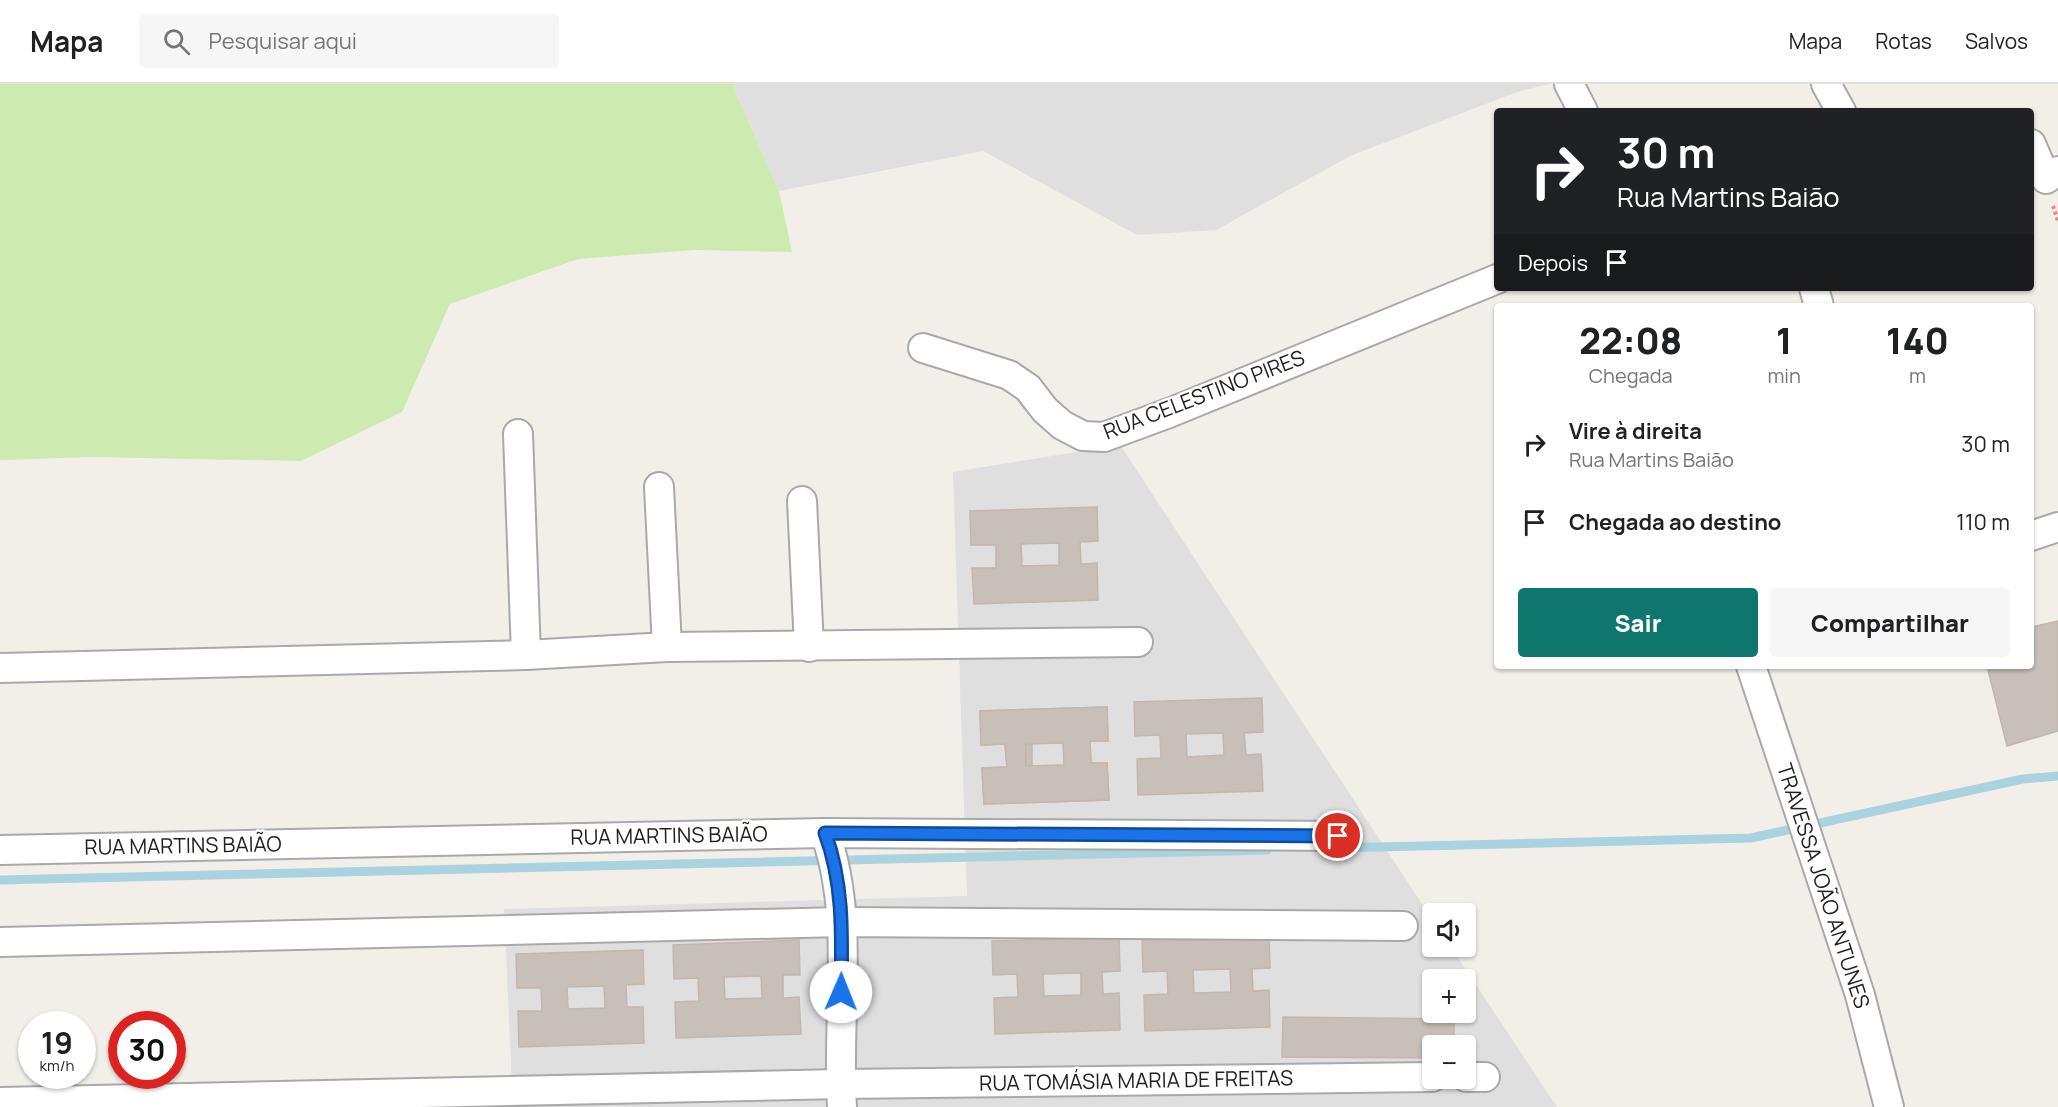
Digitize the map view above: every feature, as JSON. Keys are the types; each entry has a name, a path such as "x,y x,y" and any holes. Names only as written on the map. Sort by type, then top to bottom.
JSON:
{"street":[{"path":"1569,84 1581,108"},
{"path":"1826,84 1839,108"},
{"path":"2034,151 2046,179 2058,171"},
{"name":"RUA CELESTINO PIRES","path":"923,348 1009,375 1028,388 1045,410 1062,425 1083,436 1104,437 1169,413 1494,280"},
{"path":"518,434 526,655"},
{"path":"659,487 667,647"},
{"path":"802,501 809,647"},
{"path":"2034,535 2058,528"},
{"path":"0,668 526,655 667,647 1138,642"},
{"name":"TRAVESSA JOÃO ANTUNES","path":"1752,669 1860,995 1889,1107"},
{"name":"RUA MARTINS BAIÃO","path":"0,849 829,844 1338,836"},
{"path":"829,844 841,912 841,1095"},
{"path":"0,942 841,912 1403,926"},
{"name":"RUA TOMÁSIA MARIA DE FREITAS","path":"0,1102 841,1095 1422,1077"}],"shaded area":[{"path":"735,84 1549,84 1517,92 1350,156 1216,230 1137,235 983,151 779,191 736,93"},
{"path":"1120,445 1422,904 1422,957 1458,957 1466,969 1422,969 1422,1023 1476,1023 1476,985 1557,1107 513,1107 504,909 967,896 953,472"}],"green space":[{"path":"0,84 735,84 736,93 779,191 792,252 694,250 578,259 450,304 402,412 301,461 92,457 0,460"}],"building":[{"path":"1097,507 1098,541 1080,542 1081,564 1097,563 1098,600 974,604 972,568 996,568 996,545 971,545 970,511","holes":["1059,543 1059,565 1022,566 1021,544"]},
{"path":"2058,621 2058,731 2007,746 1988,669 2034,669 2034,626"},
{"path":"1262,698 1263,732 1244,733 1246,755 1261,754 1263,791 1138,795 1137,759 1161,758 1160,735 1135,736 1134,702","holes":["1223,733 1224,755 1187,757 1186,734"]},
{"path":"1107,707 1108,741 1090,741 1091,763 1107,763 1109,800 984,804 982,768 1007,767 1005,744 981,745 980,711","holes":["1069,742 1069,765 1032,766 1032,743"]},
{"path":"1107,707 1108,741 1090,741 1091,763 1107,763 1109,800 984,804 982,768 1007,767 1005,744 981,745 980,711","holes":["1063,743 1064,765 1026,766 1026,744"]},
{"path":"1269,934 1270,968 1252,969 1253,991 1269,990 1270,1027 1145,1031 1144,995 1168,994 1167,971 1143,972 1142,938","holes":["1230,969 1231,992 1194,993 1193,970"]},
{"path":"1119,937 1120,971 1102,972 1103,994 1119,993 1120,1030 995,1034 994,998 1018,997 1017,974 993,975 992,941","holes":["1081,973 1081,995 1044,996 1043,974"]},
{"path":"799,940 800,975 783,975 783,998 799,997 801,1034 676,1038 675,1002 699,1001 698,978 674,979 673,945","holes":["761,976 762,998 725,999 724,977"]},
{"path":"643,950 644,984 626,985 627,1007 643,1007 644,1043 519,1047 518,1011 542,1011 541,988 517,988 516,954","holes":["604,986 605,1008 568,1009 567,987"]},
{"path":"1283,1017 1422,1019 1422,1023 1454,1023 1454,1035 1422,1035 1422,1058 1282,1057"}],"waterway":[{"path":"1335,848 1751,838 2023,779 2058,776"},
{"path":"0,880 1267,850"}],"route":[{"path":"841,992 841,902 833,856 825,833 1338,836"}]}
